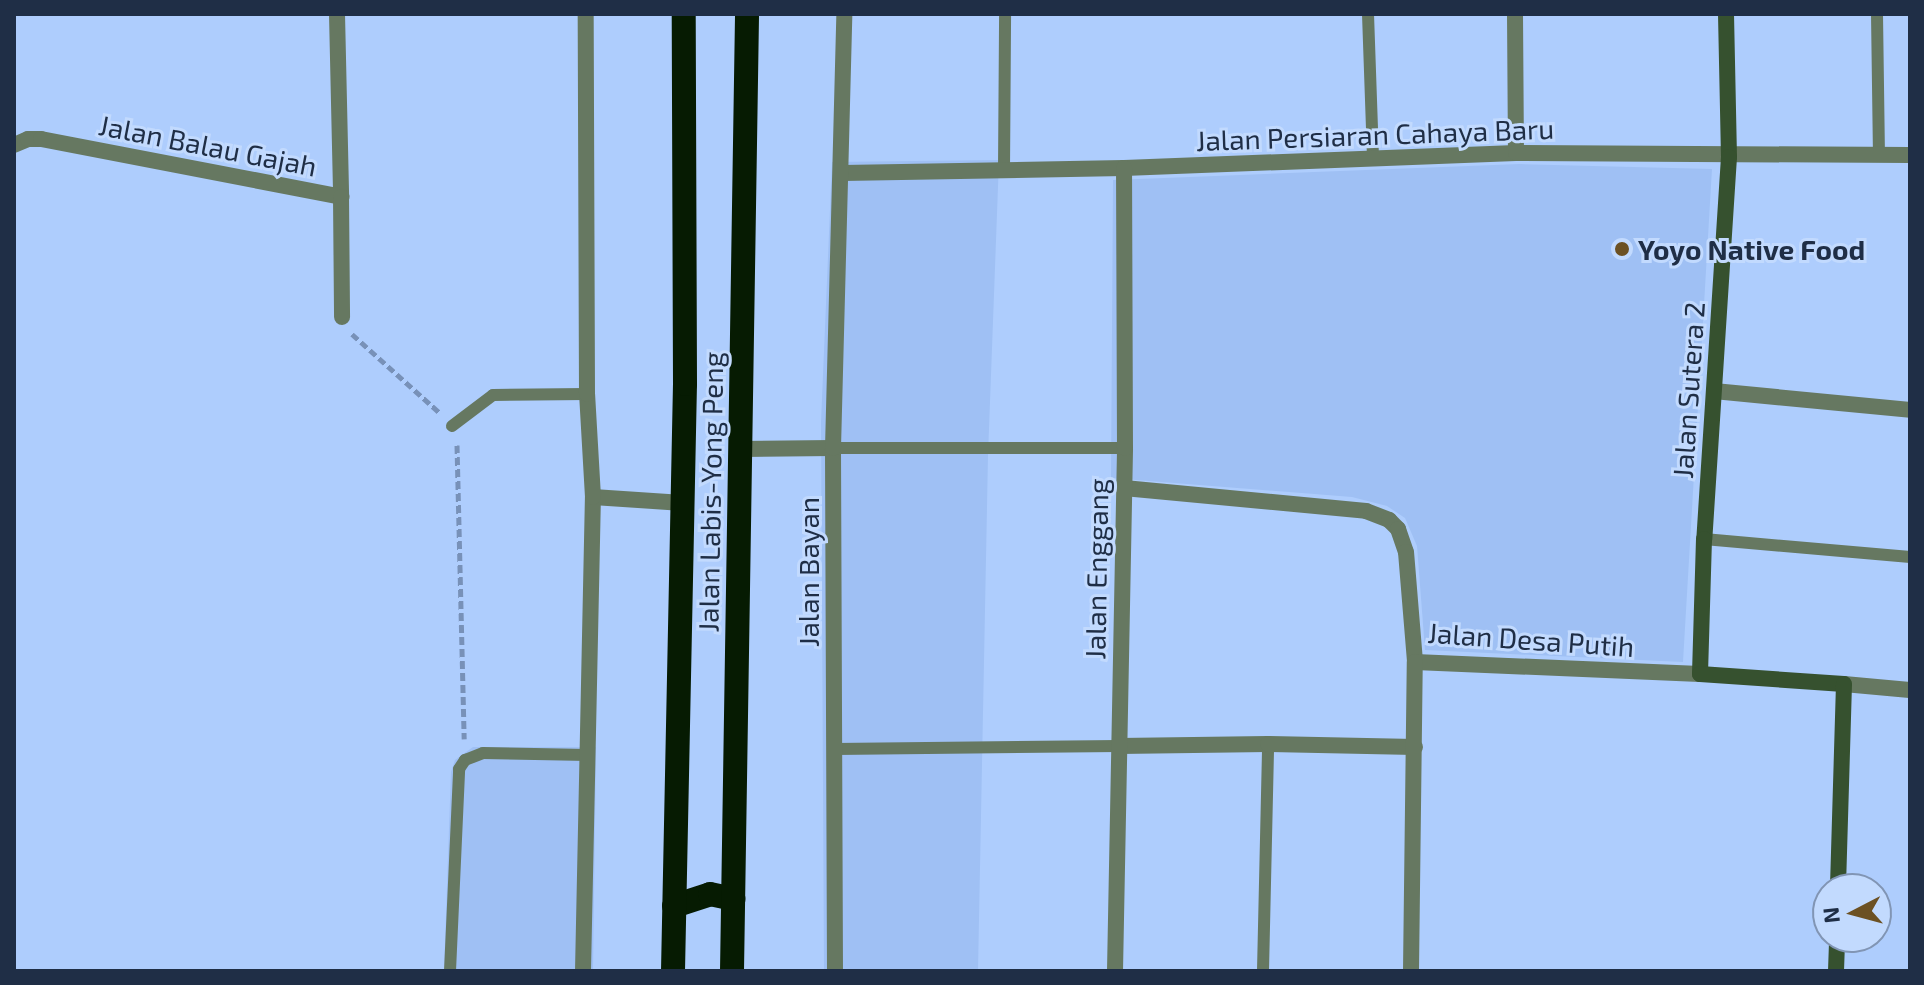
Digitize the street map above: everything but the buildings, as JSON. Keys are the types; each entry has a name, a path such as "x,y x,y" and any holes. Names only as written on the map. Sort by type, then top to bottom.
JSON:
{"highway":[{"name":"Jalan Labis-Yong Peng","path":"673,971 683,503 684,14"},
{"name":"Jalan Labis-Yong Peng","path":"732,971 747,14"},
{"path":"674,906 710,894 733,899"}],"street":[{"path":"337,14 341,197"},
{"path":"583,971 593,497 587,394 586,14"},
{"name":"Jalan Bayan","path":"835,971 833,448 843,173 844,14"},
{"path":"1515,14 1516,153"},
{"name":"Jalan Sutera 2","path":"1700,674 1704,539 1729,157 1726,14"},
{"name":"Jalan Balau Gajah","path":"14,145 28,139 41,139 341,197 342,317"},
{"name":"Jalan Persiaran Cahaya Baru","path":"843,173 1124,168 1516,153 1729,157 1910,155"},
{"name":"Jalan Enggang","path":"1115,971 1125,448 1124,168"},
{"path":"1714,391 1910,410"},
{"path":"742,449 833,448"},
{"name":"Jalan Desa Putih","path":"1124,488 1366,511 1389,520 1398,529 1406,552 1415,662 1700,674 1910,690"},
{"path":"593,497 683,503"},
{"path":"1411,971 1415,662"},
{"path":"1838,873 1844,684"},
{"path":"1119,746 1268,744 1415,747"}],"lane":[{"path":"1004,170 1005,14"},
{"path":"1368,14 1373,158"},
{"path":"1877,14 1879,155"},
{"path":"452,426 493,395 587,394"},
{"path":"833,448 1125,448"},
{"path":"1704,539 1910,557"},
{"path":"1263,971 1268,744"},
{"path":"835,749 1119,746"},
{"path":"450,971 456,779 465,760 483,753 588,755"}],"path":[{"path":"342,317 349,331 452,426 457,440 465,760"}],"shaded area":[{"path":"999,160 988,456 978,971 824,971 821,422 832,162"},
{"path":"1519,164 1712,169 1683,662 1425,650 1417,546 1405,518 1387,506 1352,497 1111,478 1113,180"},
{"path":"473,747 596,747 593,971 444,971 451,772 455,760"}],"place":[{"name":"Yoyo Native Food","path":"1622,249"}]}
